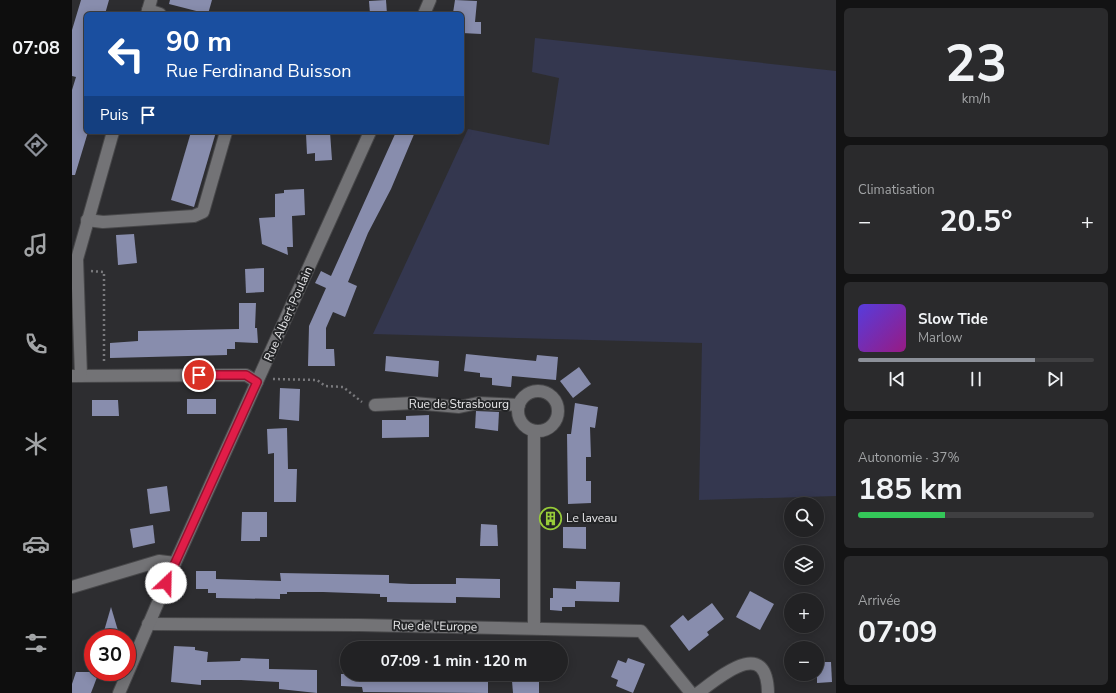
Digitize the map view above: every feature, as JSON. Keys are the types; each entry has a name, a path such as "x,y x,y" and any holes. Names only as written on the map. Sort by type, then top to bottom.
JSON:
{"street":[{"path":"425,12 430,0"},
{"path":"111,134 76,263 80,362 76,376 246,375 258,380"},
{"path":"87,220 103,222 194,216 203,212 225,134"},
{"name":"Rue Albert Poulain","path":"119,693 175,563 369,134"},
{"name":"Rue de Strasbourg","path":"539,391 546,392 556,401 558,413 556,420 547,429 534,431 523,424 518,412 519,405 526,395 539,391"},
{"name":"Rue de Strasbourg","path":"375,405 414,403 459,407 478,402 519,405"},
{"path":"534,431 534,628"},
{"path":"72,587 158,561 175,563"},
{"name":"Rue de l'Europe","path":"148,624 359,625 641,631 691,693"},
{"path":"698,693 737,665 748,663 757,664 765,670 768,679 768,693"}],"path":[{"path":"76,263 104,272 104,362 80,362"},
{"path":"258,380 317,380 325,386 343,386 367,406 375,405"}],"shaded area":[{"path":"535,38 836,71 836,496 699,500 702,343 373,334 468,129 549,145 559,78 532,72"}],"building":[{"path":"81,0 109,0 106,12 84,12 84,134 87,134 75,175 72,175 72,90 76,77 72,76 72,30"},
{"path":"170,0 212,0 209,12 200,12 169,4"},
{"path":"386,0 387,12 370,12 369,1"},
{"path":"455,0 477,1 475,22 481,22 481,34 464,33 464,12 453,12"},
{"path":"190,134 215,134 194,207 171,200"},
{"path":"306,134 330,134 332,160 315,161 315,153 307,154"},
{"path":"395,134 414,134 391,189 368,233 348,282 357,286 345,317 333,312 326,328 326,349 334,349 335,366 308,366 309,326 326,288 315,283 321,271 331,276"},
{"path":"304,189 305,215 292,216 293,247 287,247 288,255 262,244 259,218 275,217 275,194 284,193 284,190"},
{"path":"134,234 137,263 118,265 116,235"},
{"path":"264,268 264,292 246,293 245,269"},
{"path":"239,303 256,303 255,328 257,328 258,343 235,342 235,349 227,349 227,355 110,358 110,343 138,341 138,331 239,329"},
{"path":"466,354 536,361 537,355 558,357 556,380 512,376 511,387 492,385 492,378 480,377 480,373 464,371"},
{"path":"386,356 439,361 438,377 385,371"},
{"path":"579,367 591,384 573,398 560,381"},
{"path":"280,388 300,389 299,421 279,419"},
{"path":"187,399 216,399 216,414 187,414"},
{"path":"92,400 118,400 119,416 92,416"},
{"path":"575,403 598,407 595,428 590,427 591,457 586,457 586,481 591,481 591,503 568,504 567,434 571,434"},
{"path":"476,411 499,412 498,431 475,428"},
{"path":"429,415 429,437 382,438 382,420 406,420 406,416"},
{"path":"287,428 288,469 297,469 296,502 274,502 274,453 268,454 267,429"},
{"path":"167,486 170,511 150,514 147,489"},
{"path":"242,512 267,512 267,537 260,537 260,541 241,541"},
{"path":"481,524 497,525 498,546 480,546"},
{"path":"153,525 155,543 133,548 130,529"},
{"path":"563,527 586,527 586,549 563,548"},
{"path":"196,571 216,571 216,579 281,581 280,573 389,575 389,583 411,584 456,584 456,578 500,579 500,598 456,597 456,603 387,602 387,597 380,597 380,594 287,592 287,594 280,594 280,599 216,598 216,593 208,593 208,589 196,589"},
{"path":"576,581 620,582 619,602 575,601 575,607 562,607 562,611 550,610 550,598 553,598 553,588 576,589"},
{"path":"750,591 774,604 760,630 736,617"},
{"path":"712,603 724,619 707,632 709,635 689,651 670,626 683,615 688,621"},
{"path":"111,607 118,629 105,629"},
{"path":"174,646 195,647 195,650 208,652 207,662 240,661 241,658 269,659 269,669 317,670 317,693 279,689 279,682 201,680 201,685 171,682"},
{"path":"628,658 645,664 633,693 616,686 618,680 611,677 618,660 626,663"},
{"path":"824,662 831,662 832,682 817,683 817,681 824,681"},
{"path":"76,672 84,672 84,681 96,681 91,693 72,693 72,684"},
{"path":"341,681 488,681 488,693 363,692 362,687 341,686"},
{"path":"512,681 539,681 539,693 513,693"}],"place":[{"name":"Le laveau","path":"550,518"}],"route":[{"path":"166,583 257,382 246,375 199,375"}]}
